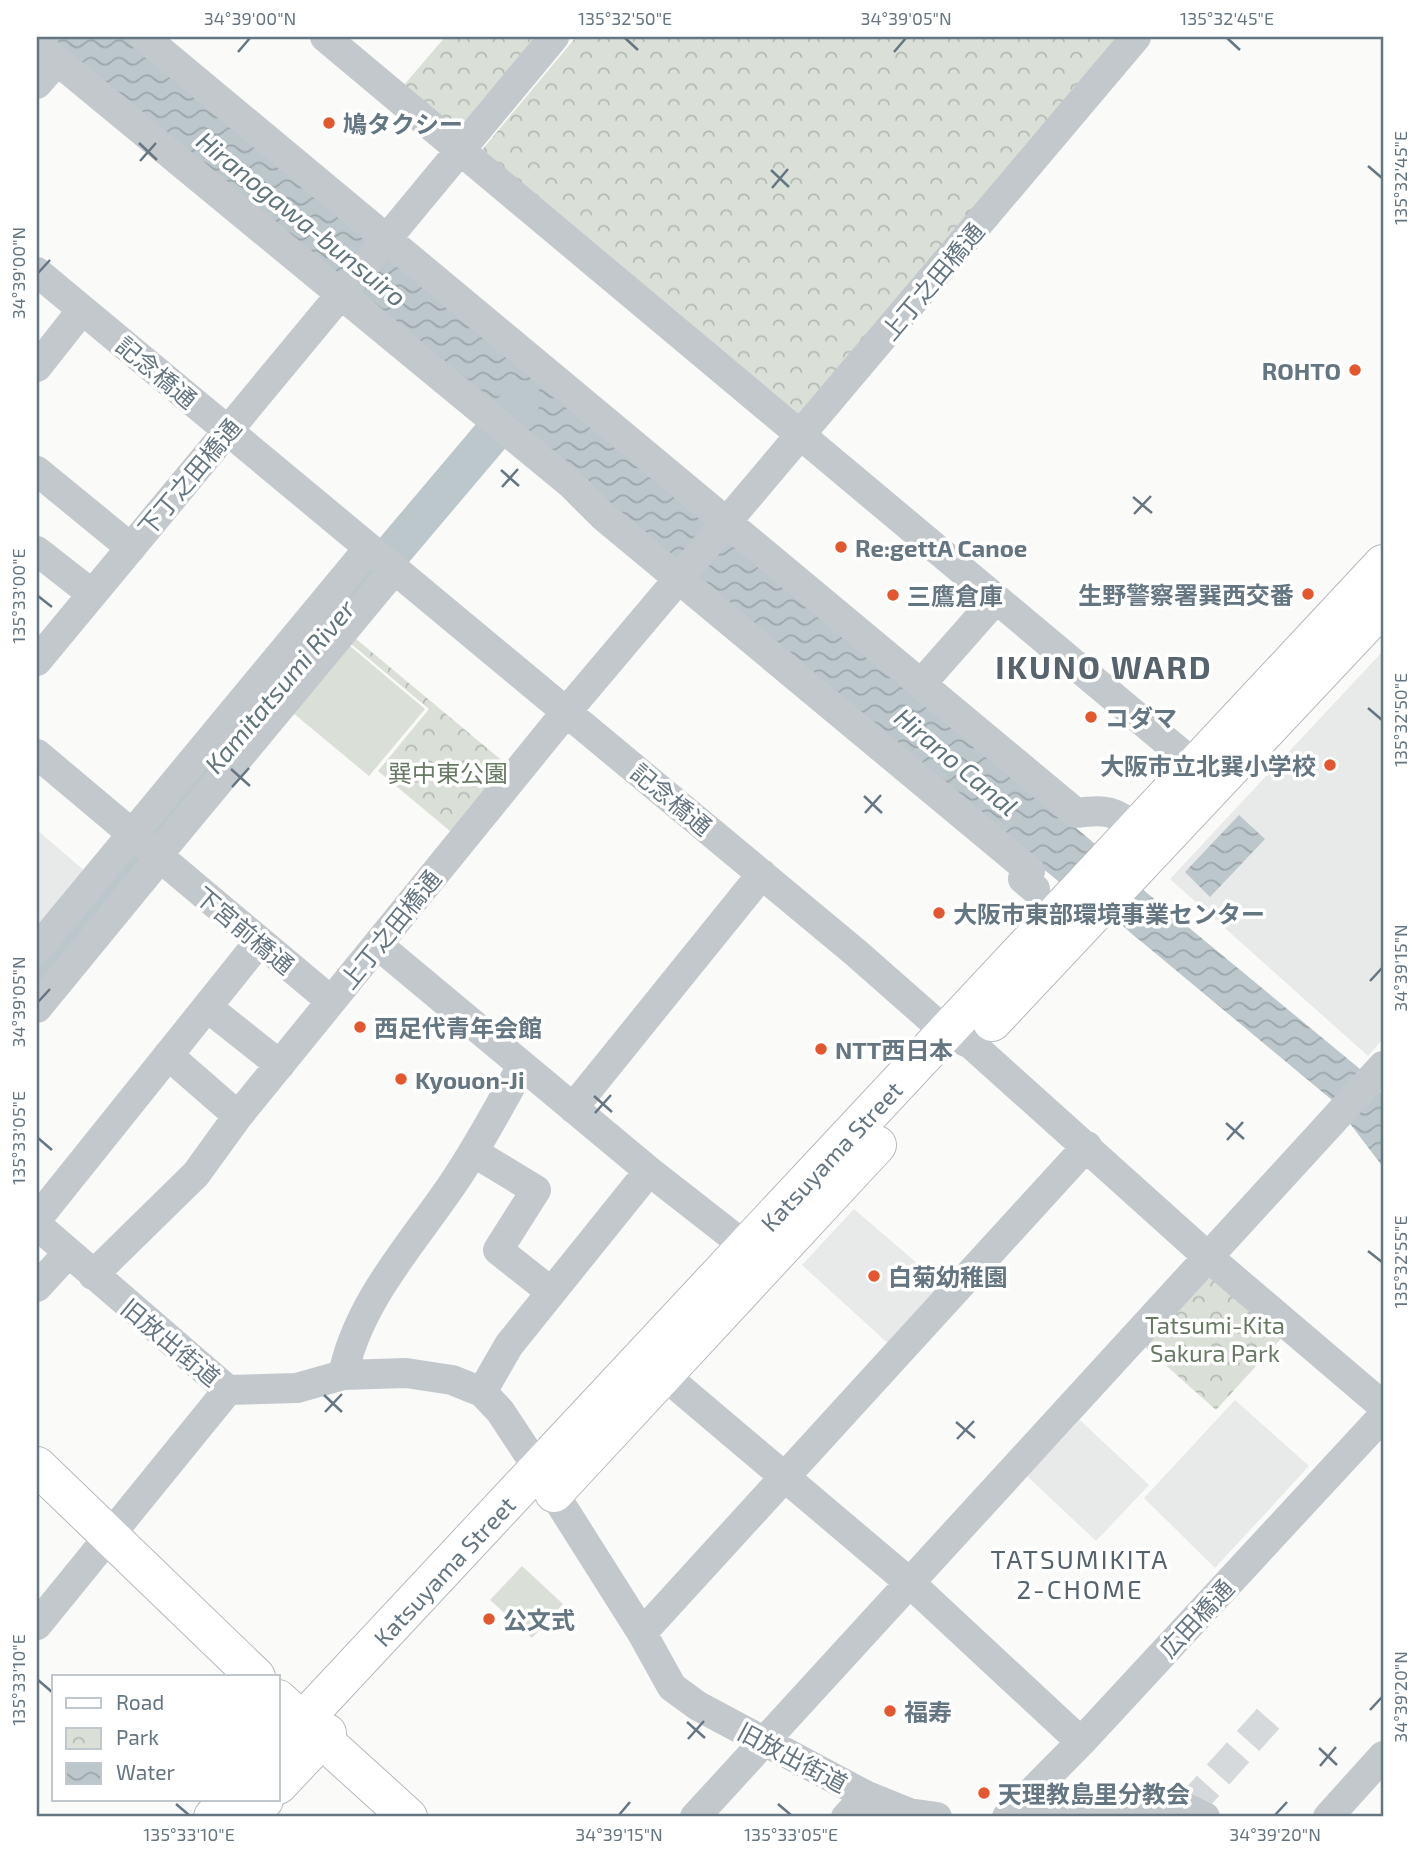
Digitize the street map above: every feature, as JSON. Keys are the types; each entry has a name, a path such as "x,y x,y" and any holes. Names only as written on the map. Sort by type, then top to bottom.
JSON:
{"main road":[{"name":"Katsuyama Street","path":"546,1482 745,1246 959,1038 1086,905 1196,766 1383,564"},
{"name":"Katsuyama Street","path":"1129,853 1383,606"},
{"name":"Katsuyama Street","path":"280,1778 295,1727 546,1482 664,1375 959,1038"},
{"path":"37,1466 254,1675"},
{"path":"295,1727 408,1817"},
{"path":"213,1817 228,1801"},
{"path":"248,1817 263,1801"}],"street":[{"path":"144,37 1076,813 1103,809 1124,817 1129,853"},
{"path":"325,37 1196,766"},
{"path":"385,240 554,37"},
{"name":"上丁之田橋通","path":"93,1275 196,1174 238,1116 567,711 803,435 1136,37"},
{"path":"37,84 47,52 681,576 1030,871 1023,879 1035,889"},
{"name":"下丁之田橋通","path":"37,661 385,240"},
{"name":"記念橋通","path":"37,272 959,1038 1087,1146 1208,1257 1383,1406"},
{"path":"37,366 82,310"},
{"path":"37,471 131,548"},
{"path":"37,551 92,594"},
{"path":"37,1008 148,847 381,559"},
{"path":"921,684 996,599"},
{"name":"下宮前橋通","path":"37,754 331,1001"},
{"path":"37,949 148,847"},
{"path":"573,1108 762,874"},
{"path":"37,1287 48,1233 168,1055 259,942"},
{"path":"377,945 649,1171 745,1246"},
{"path":"207,1007 280,1065"},
{"path":"168,1055 238,1116"},
{"path":"343,1375 348,1351 366,1309 472,1152 522,1066"},
{"path":"695,1817 1378,1071"},
{"path":"642,1633 1087,1146"},
{"path":"472,1152 536,1190 498,1250 551,1292"},
{"path":"482,1392 509,1345 649,1171"},
{"name":"旧放出街道","path":"48,1233 228,1390 296,1388 343,1375 406,1373 452,1380 482,1392 500,1411 546,1482 642,1633 672,1687 698,1706 766,1741 856,1806 937,1817"},
{"path":"664,1375 910,1583 1082,1742"},
{"path":"37,1625 228,1390"},
{"name":"広田橋通","path":"1007,1817 1082,1742 1383,1416"},
{"path":"1328,1817 1383,1756"},
{"path":"1015,1817 1031,1812 1058,1815 1150,1812 1184,1807 1205,1817"}],"shaded area":[{"name":"大阪市立北巽小学校","path":"1383,651 1383,1039 1368,1056 1170,879"},
{"path":"37,830 86,872 37,932"},
{"name":"白菊幼稚園","path":"854,1209 946,1288 892,1347 802,1265"},
{"path":"1235,1400 1309,1466 1215,1568 1144,1498"},
{"path":"1080,1420 1149,1485 1096,1541 1027,1476"}],"green space":[{"path":"445,37 535,37 466,120 447,123 404,85"},
{"path":"576,37 1124,37 803,420 481,151"},
{"name":"巽中東公園","path":"355,638 512,769 456,836 378,771 429,709 350,643"},
{"path":"350,646 425,709 369,776 293,713"},
{"name":"Tatsumi-Kita Sakura Park","path":"1211,1271 1288,1331 1216,1410 1143,1345"},
{"path":"522,1566 563,1604 532,1638 490,1600"}],"water":[{"name":"Hiranogawa-bunsuiro","path":"40,37 131,37 1094,843 1147,893 1360,1069 1383,1095 1383,1167 1332,1100 1119,923 1058,881"},
{"path":"1239,815 1265,839 1210,897 1185,872"}],"waterway":[{"name":"Kamitatsumi River","path":"37,973 522,399"}],"tunnel":[{"path":"1188,1808 1275,1711"}],"place":[{"name":"鳩タクシー","path":"329,123"},
{"name":"ROHTO","path":"1355,370"},
{"name":"Re:gettA Canoe","path":"841,547"},
{"name":"生野警察署巽西交番","path":"1308,594"},
{"name":"三鷹倉庫","path":"893,595"},
{"name":"コダマ","path":"1091,717"},
{"name":"大阪市立北巽小学校","path":"1330,765"},
{"name":"大阪市東部環境事業センター","path":"939,913"},
{"name":"西足代青年会館","path":"360,1027"},
{"name":"NTT西日本","path":"821,1049"},
{"name":"Kyouon-Ji","path":"401,1079"},
{"name":"白菊幼稚園","path":"874,1276"},
{"name":"公文式","path":"489,1619"},
{"name":"福寿","path":"890,1711"},
{"name":"天理教島里分教会","path":"984,1793"}],"district":[{"name":"IKUNO WARD","path":"1104,666"},
{"name":"TATSUMIKITA 2-CHOME","path":"1080,1573"}],"water label":[{"name":"Hirano Canal","path":"957,761"}]}
